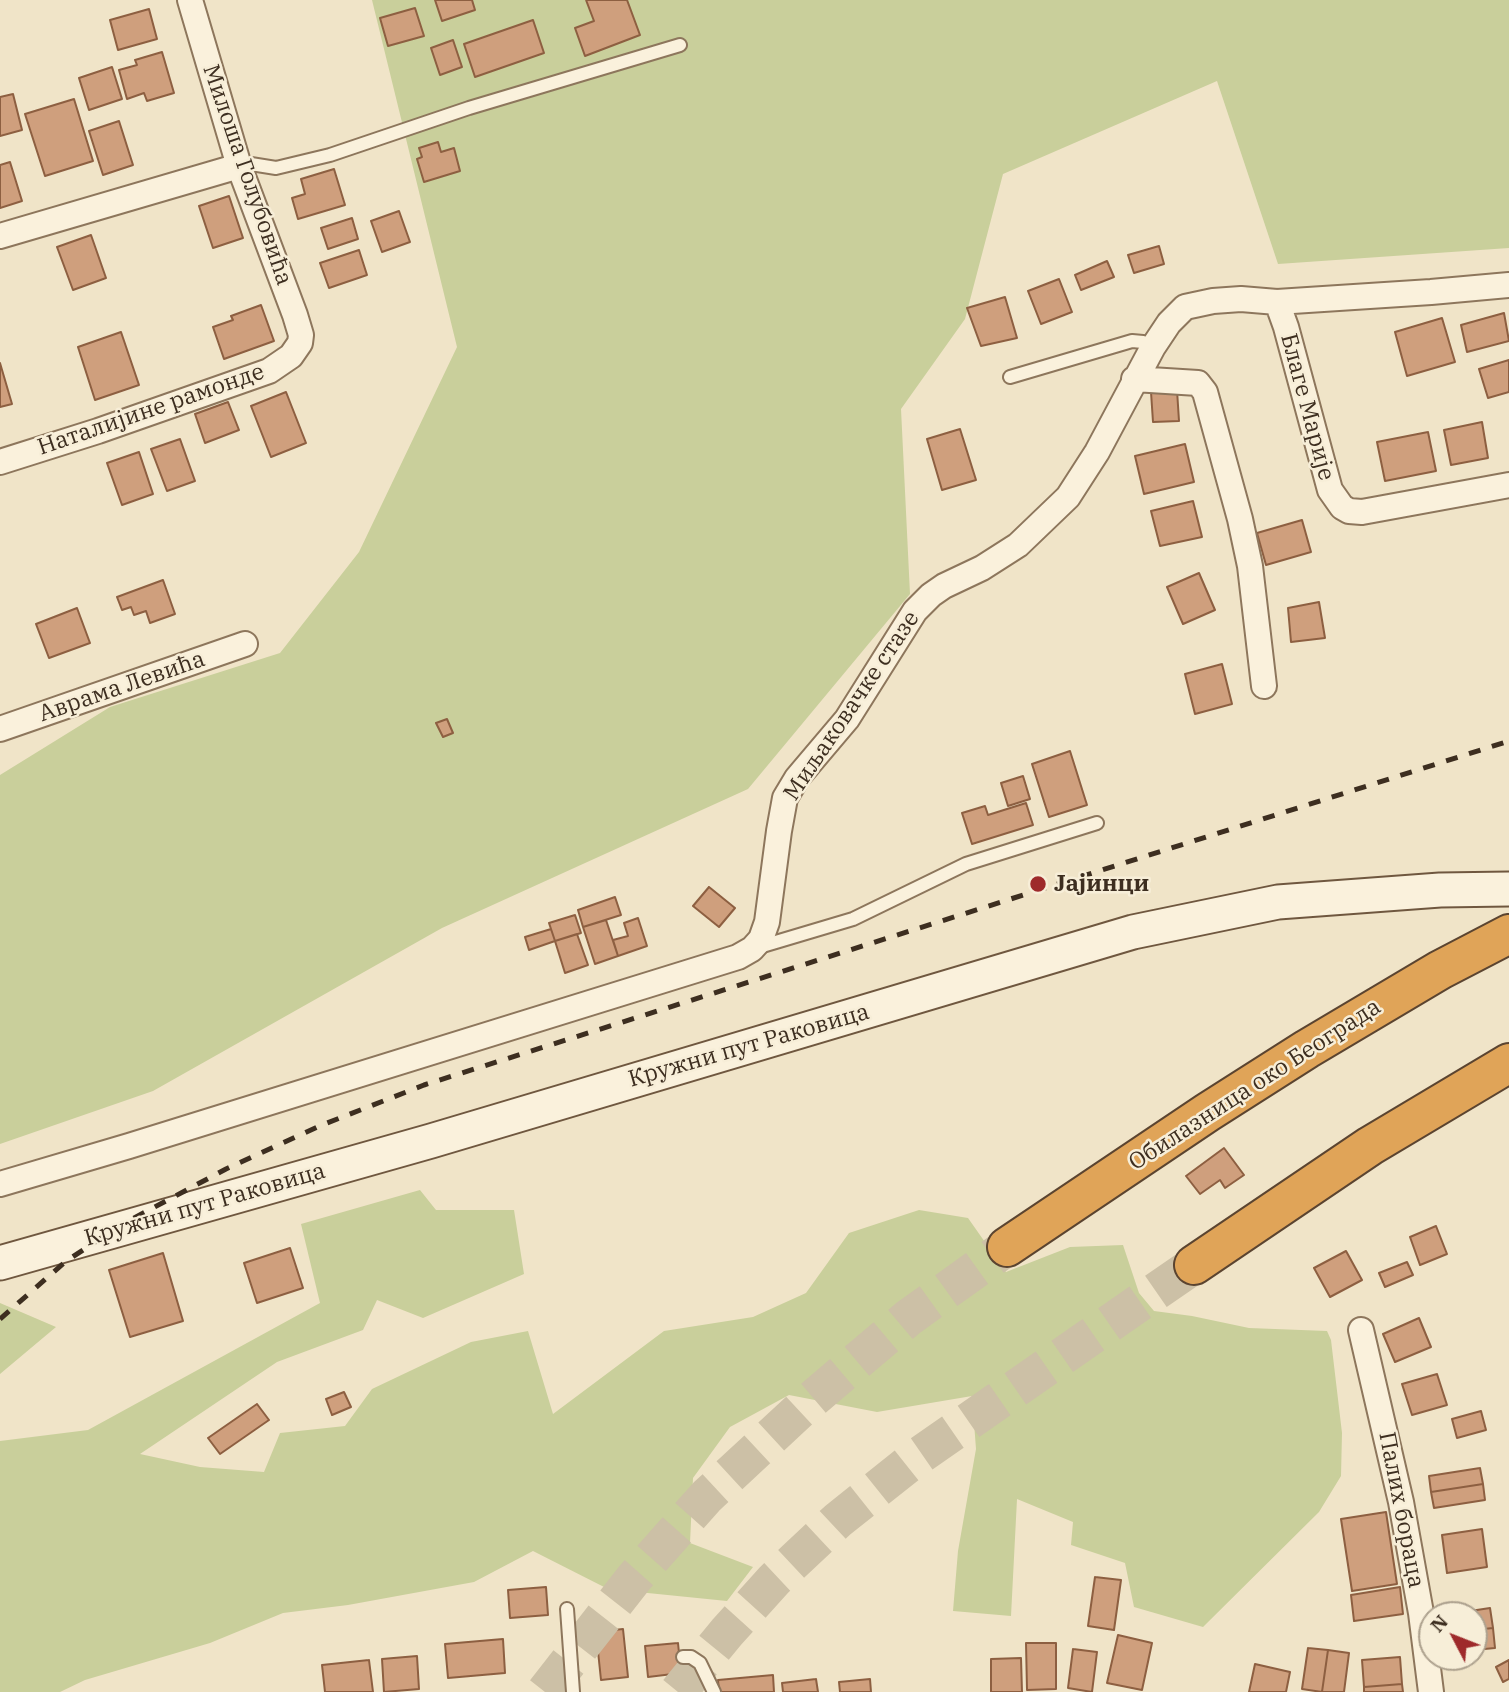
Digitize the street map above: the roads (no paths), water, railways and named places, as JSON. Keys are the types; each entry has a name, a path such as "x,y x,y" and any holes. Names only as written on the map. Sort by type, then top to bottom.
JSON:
{"highway":[{"name":"Обилазница око Београда","path":"1007,1247 1307,1049 1440,970 1509,934"},
{"path":"1194,1265 1360,1153 1509,1063"}],"main road":[{"name":"Кружни пут Раковица","path":"0,1263 431,1140 1133,932 1278,902 1440,890 1509,889"}],"street":[{"name":"Милоша Голубовића","path":"190,0 239,166 301,335 296,350"},
{"path":"0,236 239,166"},
{"name":"Благе Марије","path":"1185,307 1213,300 1277,302 1509,285"},
{"name":"Благе Марије","path":"1277,302 1330,490 1342,507 1349,511 1362,512 1509,485"},
{"name":"Миљаковачке стазе","path":"752,949 761,939 767,922 785,798 797,779 847,719 908,621 923,603 944,586 982,568 1018,545 1068,497 1097,452 1153,347 1169,323 1185,307"},
{"name":"Наталијине рамонде","path":"0,462 269,371 296,350"},
{"path":"1134,379 1198,383 1205,392 1240,519 1264,686"},
{"name":"Аврама Левића","path":"0,729 245,645"},
{"path":"0,1184 738,957 752,949"},
{"name":"Палих бораца","path":"1361,1330 1401,1502 1421,1613 1431,1692"}],"lane":[{"path":"239,166 251,164 276,168 330,155 469,108 680,45"},
{"path":"1010,377 1132,341 1153,347"},
{"path":"752,949 853,919 966,864 1097,823"},
{"path":"567,1609 573,1692"},
{"path":"683,1657 691,1657 700,1663 714,1692"}],"tunnel":[{"path":"545,1692 635,1577 707,1496 803,1407 908,1318 1007,1247"},
{"path":"678,1692 774,1580 838,1520 917,1457 1194,1265"}],"railway":[{"path":"0,1319 65,1262 119,1226 226,1169 322,1125 424,1085 1509,741"}],"place":[{"name":"Јајинци","path":"1038,884"}]}
